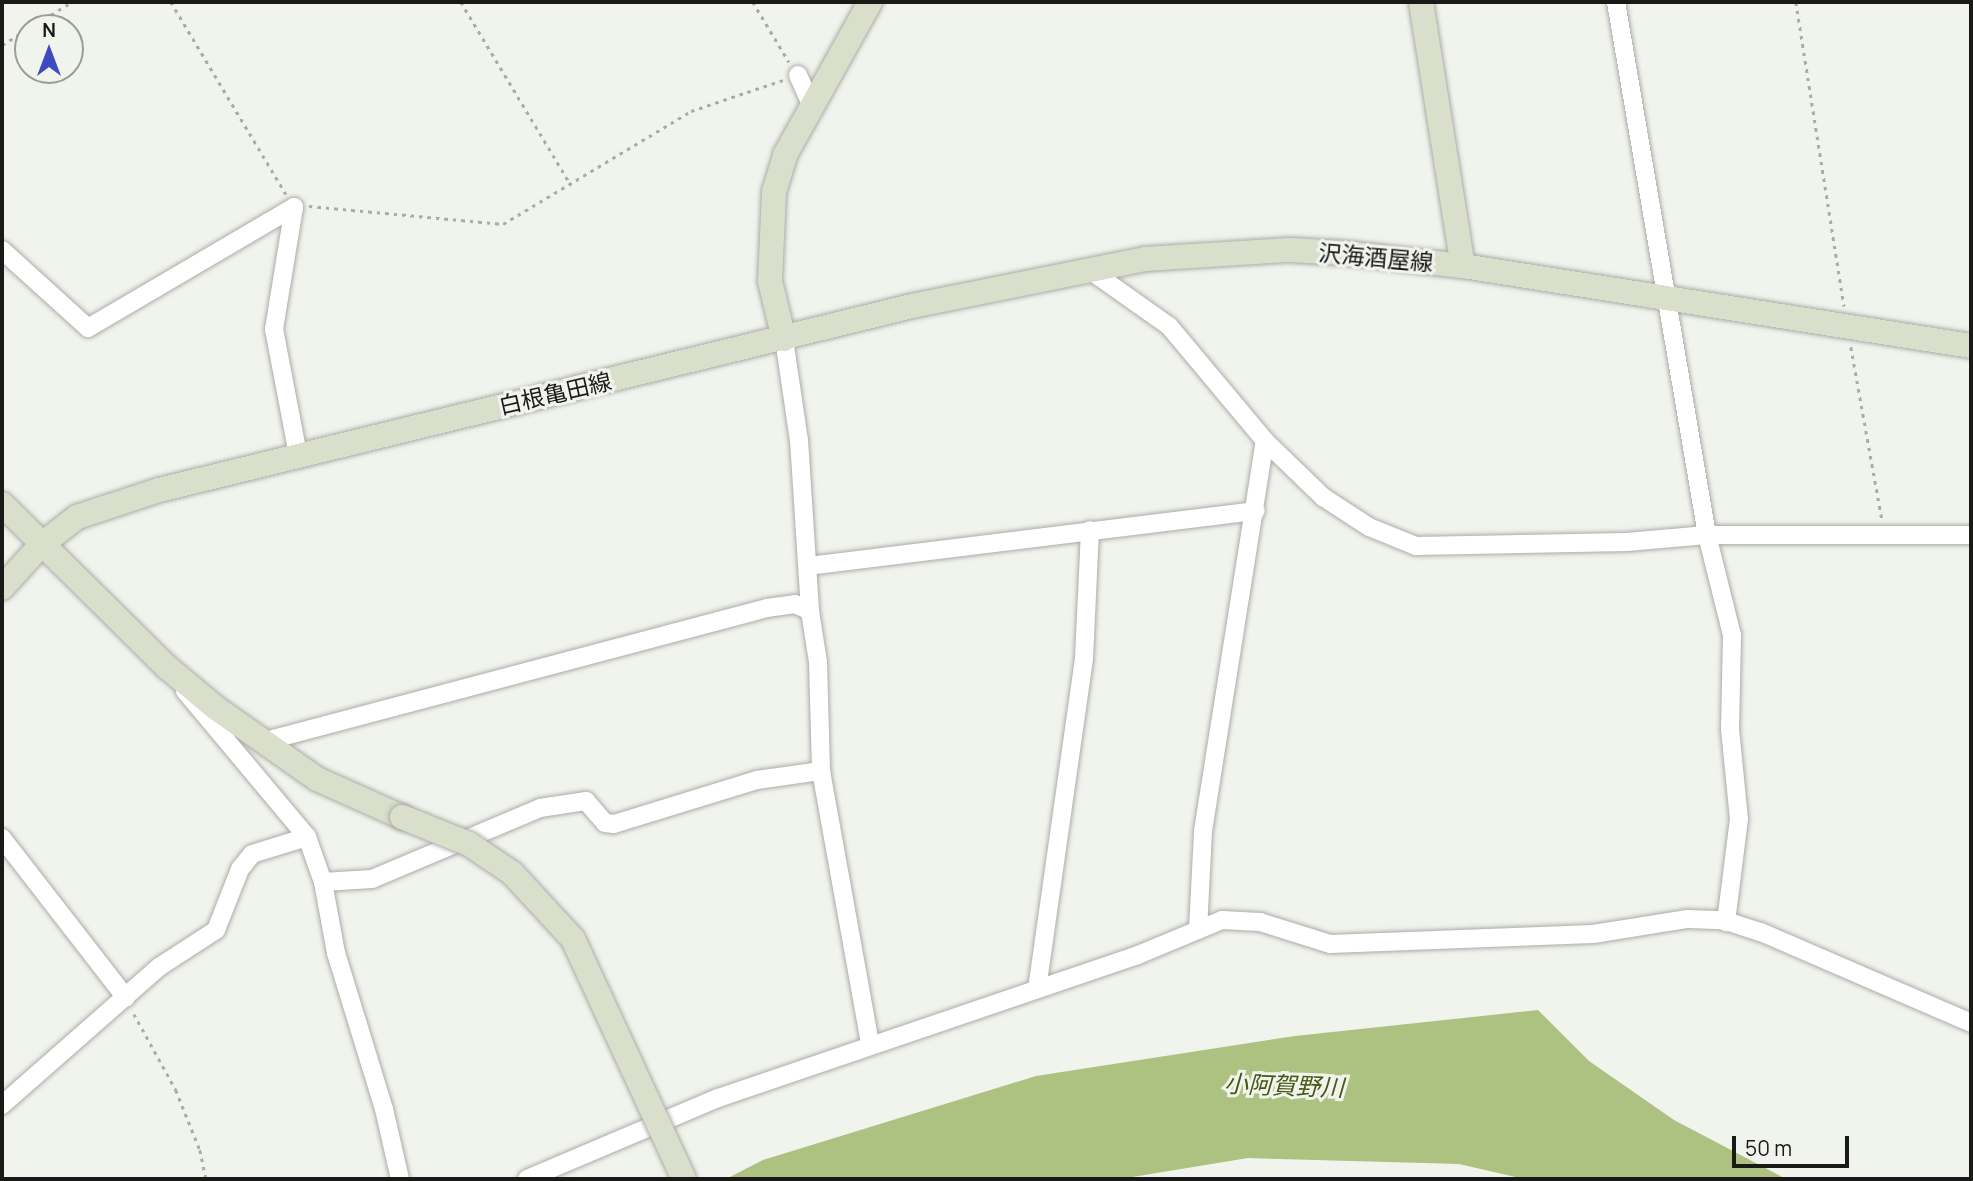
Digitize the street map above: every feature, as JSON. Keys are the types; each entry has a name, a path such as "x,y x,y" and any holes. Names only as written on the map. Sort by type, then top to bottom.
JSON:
{"main road":[{"path":"784,339 770,281 770,224 785,155 870,2"},
{"path":"1421,2 1463,266"},
{"name":"沢海酒屋線","path":"784,339 1087,268 1168,257 1290,250 1463,266 1971,346"},
{"name":"白根亀田線","path":"2,588 41,545 77,517 109,505 298,455 784,339"},
{"path":"2,504 168,668 262,742 317,779 469,844 512,873 573,939 684,1179"}],"street":[{"path":"1616,2 1707,535 1732,635 1730,729 1739,819 1726,922"},
{"path":"798,75 811,104"},
{"path":"2,250 88,328 294,208"},
{"path":"294,208 274,329 298,455"},
{"path":"1087,268 1169,327 1265,441 1323,496 1369,527 1416,546 1627,542 1707,535 1971,535"},
{"path":"784,339 793,379 810,611 818,662 821,771 870,1044"},
{"path":"1198,930 1203,831 1256,511 1265,441"},
{"path":"808,566 1256,511"},
{"path":"1037,989 1084,658 1090,530"},
{"path":"262,742 767,608 795,604 810,611"},
{"path":"168,668 307,837 323,882 336,953 384,1109 400,1179"},
{"path":"323,882 372,879 540,807 586,801 605,823 614,824 757,780 821,771"},
{"path":"2,1105 159,967 216,930 240,869 252,854 307,837"},
{"path":"2,838 126,998"},
{"path":"527,1179 562,1161 719,1098 870,1044 1037,989 1222,920 1260,922 1330,944 1439,942 1592,934 1688,919 1726,922 1761,932 1971,1023"}],"path":[{"path":"52,14 72,2"},
{"path":"171,2 294,208 318,205 503,224 571,186 691,111 798,75 753,2"},
{"path":"461,2 571,186"},
{"path":"1796,2 1884,535"},
{"path":"126,998 176,1090 201,1150 206,1179"}],"water":[{"name":"小阿賀野川","path":"1538,1010 1589,1061 1674,1120 1786,1179 1524,1179 1459,1164 1248,1158 1120,1179 726,1179 763,1160 1036,1076 1295,1036"}]}
